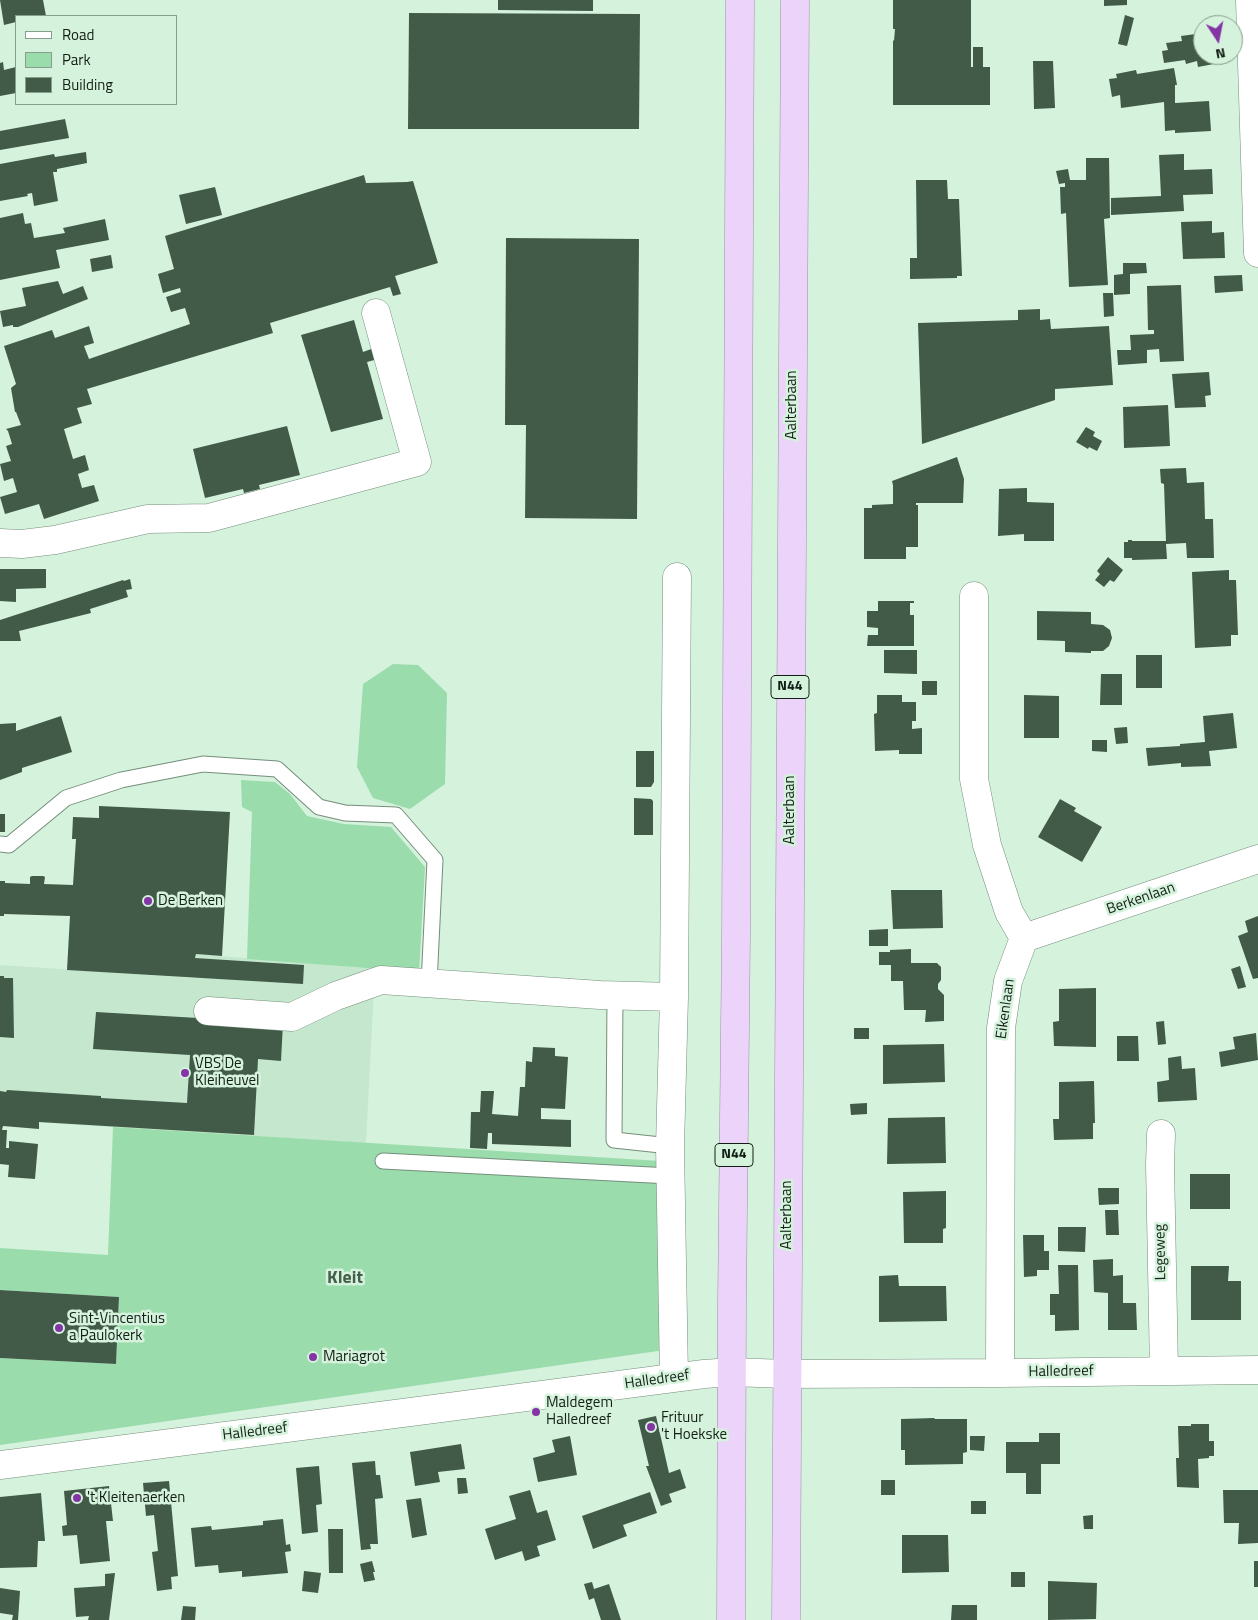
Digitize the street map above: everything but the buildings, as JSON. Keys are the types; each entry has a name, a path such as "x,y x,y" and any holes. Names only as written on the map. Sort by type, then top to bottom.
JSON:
{"highway":[{"name":"N44","path":"731,1620 740,0"},
{"name":"Aalterbaan","path":"786,1620 795,0"}],"street":[{"path":"1250,0 1258,253"},
{"path":"0,544 22,544 55,540 148,519 210,518 417,462 376,313"},
{"path":"674,1378 670,1146 674,997 677,577"},
{"path":"974,596 974,779 987,845 1009,912 1024,938"},
{"name":"Berkenlaan","path":"1024,938 1258,859"},
{"name":"Eikenlaan","path":"1000,1373 1001,1028 1008,981 1024,938"},
{"path":"208,1011 292,1017 336,996 381,980 674,997"},
{"name":"Legeweg","path":"1161,1134 1164,1370"},
{"name":"Halledreef","path":"0,1466 732,1372 786,1374 1258,1370"}],"lane":[{"path":"0,844 9,845 66,798 121,780 203,764 277,769 319,807 345,813 396,815 435,860 429,984"},
{"path":"615,995 614,1140 670,1146"},
{"path":"383,1161 670,1176"}],"shaded area":[{"name":"VBS De Kleiheuvel","path":"196,954 375,969 366,1143 0,1120 0,965 194,978"}],"green space":[{"path":"393,664 418,665 447,693 445,784 410,809 373,798 357,767 363,684"},
{"path":"241,780 275,782 290,794 307,816 344,824 391,827 425,867 419,972 247,959 252,812 242,807"},
{"path":"113,1127 660,1161 665,1350 0,1445 0,1358 116,1364 119,1297 0,1290 0,1248 108,1255"}],"place":[{"name":"De Berken","path":"148,901"},
{"name":"VBS De Kleiheuvel","path":"185,1073"},
{"name":"Sint-Vincentius a Paulokerk","path":"59,1328"},
{"name":"Mariagrot","path":"313,1357"},
{"name":"Maldegem Halledreef","path":"536,1412"},
{"name":"Frituur 't Hoekske","path":"651,1427"},
{"name":"'t Kleitenaerken","path":"77,1498"}],"district":[{"name":"Kleit","path":"345,1279"}]}
